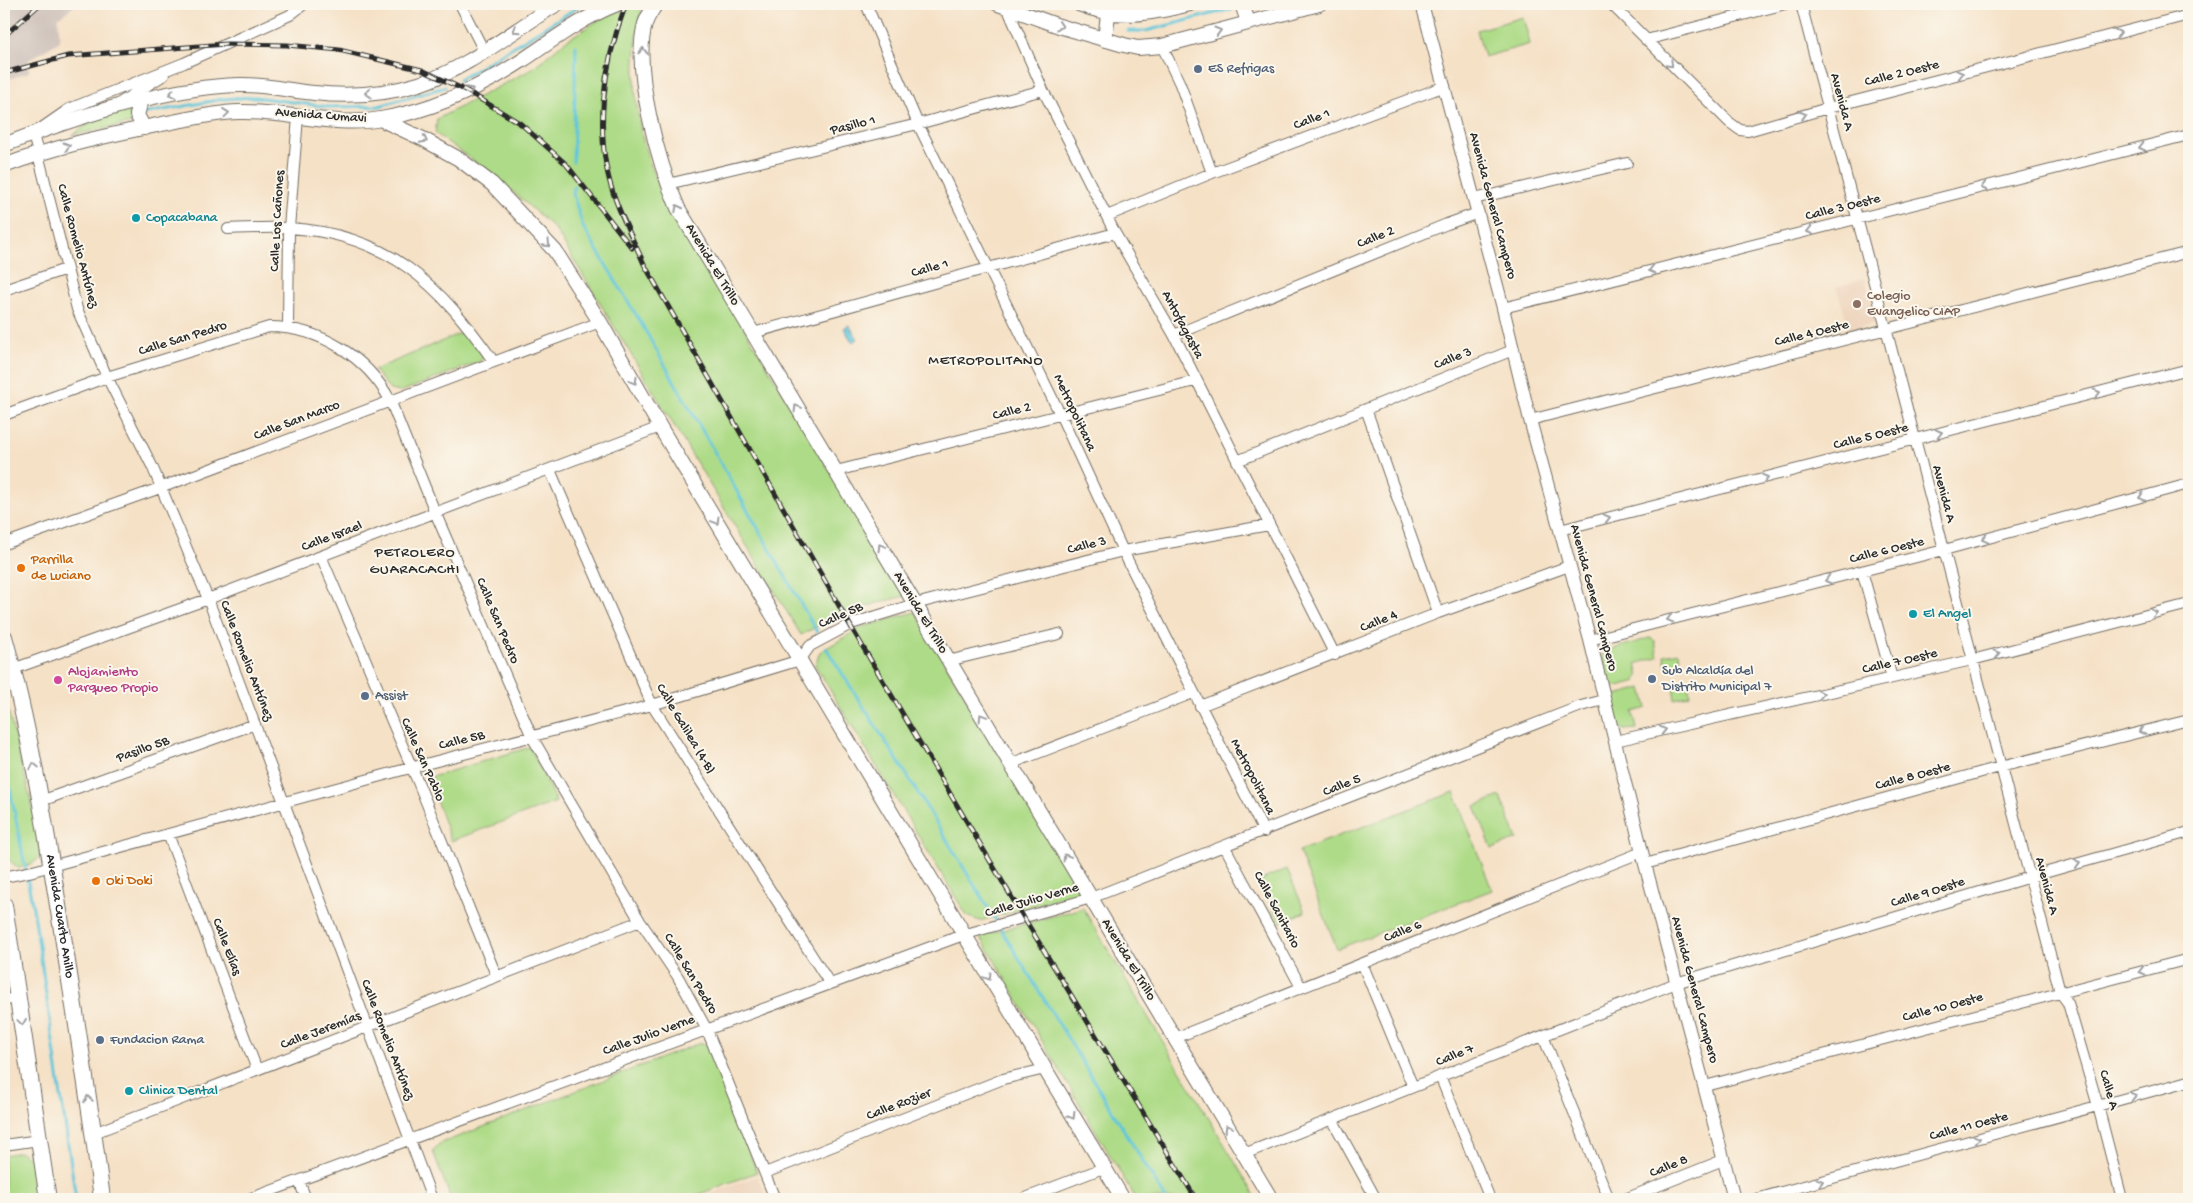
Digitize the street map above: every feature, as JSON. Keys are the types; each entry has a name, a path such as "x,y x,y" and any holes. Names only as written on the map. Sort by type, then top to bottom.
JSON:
{"highway":[{"name":"Avenida Cuarto Anillo","path":"4,637 13,669 41,801 94,1133 102,1199"},
{"path":"4,904 11,999 39,1140 48,1199"}],"main road":[{"name":"Avenida Cumavi","path":"4,144 108,110 182,92 240,85 316,94 354,95 384,92 439,76 484,51 557,4"},
{"name":"Avenida Cumavi","path":"4,166 39,154 144,128 204,116 239,112 334,120 380,120 426,108 456,97 521,61 576,24 617,4"},
{"name":"Avenida El Trillo","path":"656,4 645,24 643,67 655,146 678,208 1271,1199"},
{"path":"1079,4 1108,14 1127,16 1190,4"},
{"path":"1003,6 1105,40 1138,48 1162,46 1245,13 1319,4"},
{"path":"1105,40 1108,14"},
{"path":"141,101 136,115 144,128"},
{"path":"380,120 423,139 459,159 492,184 555,252 600,322 660,427 966,934 1044,1069 1123,1199"}],"street":[{"path":"33,134 70,108 184,62 290,15 304,4"},
{"name":"Metropolitana","path":"866,4 918,124 1060,414 1123,551 1264,832"},
{"name":"Avenida General Campero","path":"1422,4 1503,308 1530,420 1590,640 1643,858 1734,1199"},
{"name":"Calle 2 Oeste","path":"1611,4 1729,122 1740,130 1748,131 1828,108 2189,15"},
{"path":"1646,40 1785,4"},
{"name":"Avenida A","path":"1801,4 2060,992"},
{"name":"Antofagasta","path":"1003,6 1114,233 1174,335 1195,381 1334,655"},
{"path":"462,8 484,51"},
{"path":"1162,46 1180,84 1212,173"},
{"path":"108,110 184,62"},
{"name":"Calle 1","path":"1107,216 1212,173 1445,86"},
{"name":"Pasillo 1","path":"668,184 918,124 1043,90"},
{"name":"Calle Los Cañones","path":"288,327 289,228 298,117"},
{"name":"Calle Romelio Antúnez","path":"33,134 77,308 107,377 144,449 208,599 432,1199"},
{"name":"Calle 3 Oeste","path":"1503,308 2189,135"},
{"path":"1474,199 1627,163"},
{"name":"Calle 2","path":"1174,335 1478,213"},
{"path":"228,228 289,228 342,236 368,245 421,275 464,320 494,362"},
{"name":"Calle 1","path":"753,333 988,266 1114,233"},
{"name":"Calle 4 Oeste","path":"1530,420 2189,252"},
{"path":"4,290 66,269"},
{"name":"Calle San Marco","path":"4,544 160,488 600,322"},
{"name":"Calle San Pedro","path":"4,415 107,377 269,327 288,327 338,344 362,363 381,383 390,400 435,512 532,737 640,921 678,977 706,1030 775,1199"},
{"name":"Calle 3","path":"1237,461 1513,350"},
{"name":"Calle 5 Oeste","path":"1560,530 2189,369"},
{"name":"Calle 2","path":"836,471 1195,381"},
{"path":"1366,409 1438,613"},
{"name":"Calle Israel","path":"13,669 208,599 660,427"},
{"name":"Calle Galilea (4-B)","path":"550,470 652,705 830,984"},
{"name":"Calle 6 Oeste","path":"1590,640 1944,550 2189,484"},
{"name":"Calle 3","path":"915,604 1123,551 1268,525"},
{"name":"Calle San Pablo","path":"321,556 410,768 418,782 496,975"},
{"name":"Calle 4","path":"1200,706 1438,613 1569,566"},
{"path":"1862,571 1892,678"},
{"name":"Calle 5B","path":"4,877 33,871 410,768 652,705 800,660 810,646 851,624 915,604"},
{"name":"Calle 7 Oeste","path":"1615,741 1972,660 2189,604"},
{"path":"948,661 1059,634"},
{"path":"1010,764 1193,693"},
{"name":"Calle 5","path":"1091,898 1264,832 1581,706 1604,700"},
{"name":"Calle 8 Oeste","path":"1643,858 2189,720"},
{"name":"Pasillo 5B","path":"41,801 255,724"},
{"name":"Calle 9 Oeste","path":"1676,983 2030,877 2189,832"},
{"name":"Calle Elías","path":"168,834 257,1070"},
{"name":"Calle Sanitario","path":"1225,847 1301,987"},
{"name":"Calle 6","path":"1174,1038 1362,963 1643,858"},
{"name":"Calle Julio Verne","path":"249,1199 966,934 1091,898"},
{"name":"Calle Jeremías","path":"94,1133 368,1028 496,975 640,921"},
{"name":"Calle 10 Oeste","path":"1705,1086 2189,959"},
{"path":"1362,963 1414,1087"},
{"name":"Calle 7","path":"1244,1154 1676,983"},
{"name":"Calle A","path":"2060,992 2068,1003 2098,1106 2122,1199"},
{"path":"1543,1036 1609,1199"},
{"name":"Calle Rozier","path":"764,1173 1003,1080 1044,1069"},
{"path":"1440,1076 1490,1199"},
{"name":"Calle 11 Oeste","path":"1756,1199 2189,1081"},
{"path":"1332,1119 1376,1199"},
{"path":"4,1145 39,1140"},
{"name":"Calle 8","path":"1625,1199 1723,1160"},
{"path":"1023,1199 1104,1168"},
{"path":"299,1181 306,1199"}],"shaded area":[{"path":"4,4 77,4 58,18 60,41 29,60 29,72 4,81"},
{"name":"Colegio Evangelico CIAP","path":"1865,278 1878,322 1850,330 1836,287"},
{"path":"757,1176 767,1199 697,1199"}],"green space":[{"path":"643,4 635,56 637,109 644,144 661,191 906,596 852,611 801,635 555,229 495,176 435,133 437,119 530,70 567,40 605,16"},
{"path":"1523,17 1530,44 1484,57 1477,30"},
{"path":"129,109 132,123 72,135 101,116"},
{"path":"466,331 483,354 481,361 400,392 390,390 374,370"},
{"path":"915,612 1081,892 980,921 967,916 815,665 820,652 862,627"},
{"path":"1650,638 1655,641 1658,657 1636,664 1639,677 1636,678 1637,681 1610,688 1602,655 1606,651"},
{"path":"1679,652 1681,663 1666,667 1664,655"},
{"path":"1688,683 1690,695 1675,699 1673,686"},
{"path":"1642,688 1647,708 1633,712 1637,729 1624,730 1618,726 1612,696"},
{"path":"4,694 43,849 34,863 18,868 7,858 4,843"},
{"path":"530,747 556,802 451,841 428,778"},
{"path":"1454,792 1492,890 1337,949 1299,851"},
{"path":"1500,796 1517,839 1492,849 1475,806"},
{"path":"1287,869 1305,912 1279,923 1261,880"},
{"path":"1083,908 1257,1199 1136,1199 980,936"},
{"path":"700,1043 709,1045 757,1172 687,1199 451,1199 433,1151 439,1144"},
{"path":"20,1152 30,1158 36,1199 4,1199 4,1155"}],"water":[{"path":"849,325 858,339 852,342 844,328"}],"waterway":[{"path":"459,80 583,4"},
{"path":"1128,31 1146,31 1239,7"},
{"path":"573,162 576,46"},
{"path":"142,114 223,99 255,97 329,107 379,106 445,87"},
{"path":"574,187 573,194 583,227 641,323 817,632"},
{"path":"826,648 910,780 1166,1199"},
{"path":"4,757 35,919 76,1199"}],"railway":[{"path":"4,36 40,4"},
{"path":"626,4 611,51 606,76 603,102 604,152 616,201 644,264 854,632 1024,918 1196,1199"},
{"path":"4,73 68,56 226,44 287,45 339,50 422,70 467,91 521,124 566,164 632,248"}],"place":[{"name":"ES Refrigas","path":"1198,69"},
{"name":"Copacabana","path":"136,218"},
{"name":"Colegio Evangelico CIAP","path":"1857,304"},
{"name":"Parrilla de Luciano","path":"21,568"},
{"name":"El Angel","path":"1913,614"},
{"name":"Sub Alcaldía del Distrito Municipal 7","path":"1652,679"},
{"name":"Alojamiento Parqueo Propio","path":"58,680"},
{"name":"Assist","path":"365,696"},
{"name":"Oki Doki","path":"96,881"},
{"name":"Fundacion Rama","path":"100,1040"},
{"name":"Clinica Dental","path":"129,1091"}],"district":[{"name":"METROPOLITANO","path":"986,361"},
{"name":"PETROLERO GUARACACHI","path":"415,562"}]}
